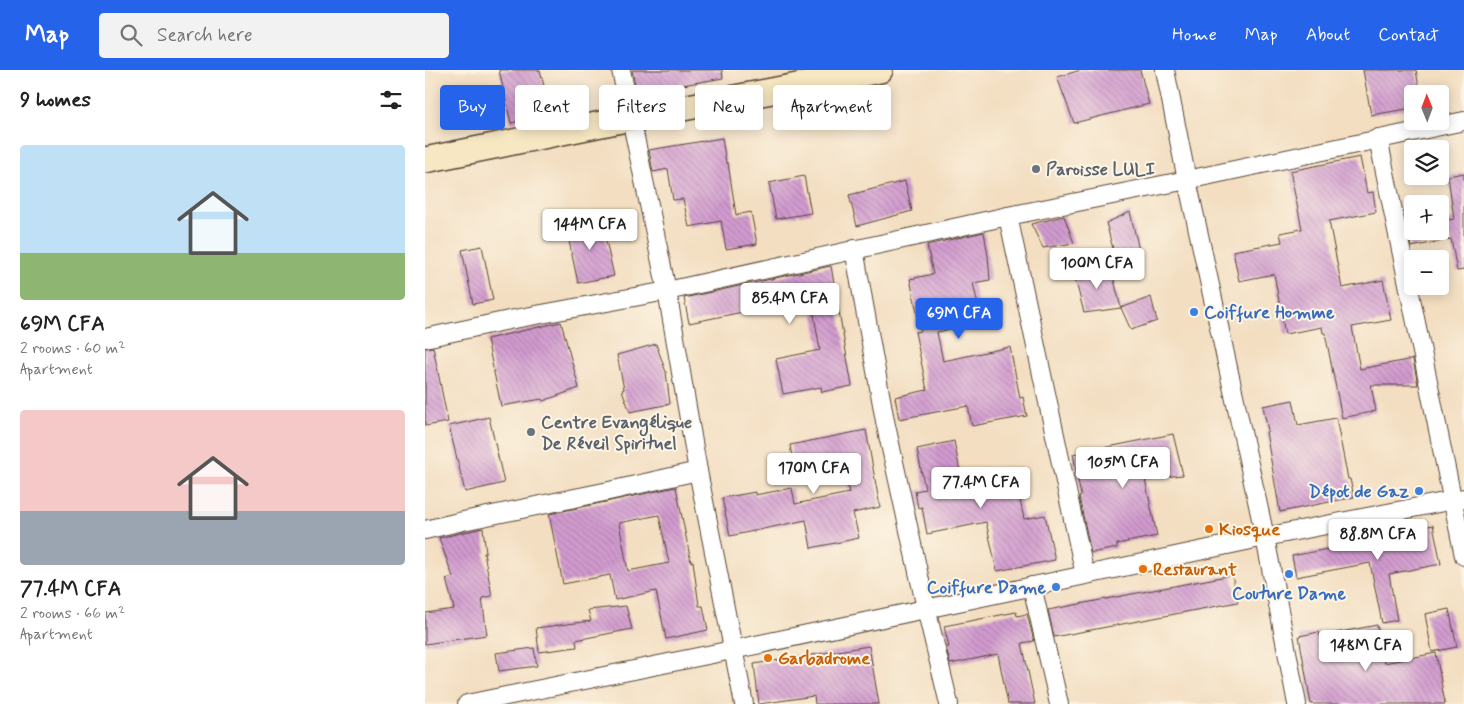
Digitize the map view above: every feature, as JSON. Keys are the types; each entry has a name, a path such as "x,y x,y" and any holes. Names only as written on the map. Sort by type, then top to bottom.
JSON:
{"street":[{"path":"621,70 624,85"},
{"path":"685,108 880,70"},
{"path":"1165,70 1187,180 1265,536 1297,704"},
{"path":"425,338 509,320 667,291 854,249 1464,120"},
{"path":"425,160 599,125"},
{"path":"633,130 667,291 698,471 744,704"},
{"path":"1378,138 1458,499 1464,556"},
{"path":"1009,216 1085,575"},
{"path":"854,249 885,421 949,704"},
{"path":"425,530 463,520 698,471"},
{"path":"467,704 733,650 1265,536 1458,499"},
{"path":"1032,586 1059,704"}],"building":[{"path":"499,70 540,70 544,85 515,85 515,122 511,123 505,96 505,85 502,85"},
{"path":"632,70 722,70 723,78 683,85 635,85"},
{"path":"1081,70 1140,70 1149,104 1074,123 1057,77"},
{"path":"1363,70 1416,70 1418,85 1404,85 1404,110 1371,115"},
{"path":"722,138 736,215 751,212 757,244 726,249 721,221 689,227 683,199 673,200 668,169 653,172 649,150"},
{"path":"1360,157 1367,193 1373,192 1376,212 1329,221 1342,288 1383,280 1391,320 1352,327 1360,369 1413,359 1418,385 1371,385 1376,411 1342,418 1325,333 1323,333 1322,327 1285,334 1274,274 1239,281 1233,251 1282,242 1280,233 1302,229 1290,171"},
{"path":"1464,173 1464,270 1457,271 1451,239 1449,239 1449,220 1454,219 1449,176"},
{"path":"804,176 811,213 776,219 769,183"},
{"path":"905,181 912,211 857,226 849,195"},
{"path":"1130,212 1140,254 1115,256 1106,223"},
{"path":"1064,216 1074,243 1043,248 1031,224"},
{"path":"601,219 614,276 578,283 566,227"},
{"path":"984,232 990,280 973,283 982,323 937,332 943,361 1010,347 1020,398 1023,397 1027,416 972,426 968,406 899,419 895,397 927,390 915,332 921,331 910,279 933,274 927,245"},
{"path":"1410,240 1446,240 1411,247"},
{"path":"482,246 493,300 473,304 462,250"},
{"path":"831,266 852,386 822,392 821,387 783,394 776,359 820,350 811,298 689,323 684,298"},
{"path":"1111,268 1121,308 1084,313 1073,270"},
{"path":"1151,297 1157,321 1131,330 1121,308"},
{"path":"561,322 579,388 543,401 542,399 501,406 487,339"},
{"path":"656,344 666,372 670,404 630,412 622,390 624,389 617,355"},
{"path":"433,347 448,422 425,426 425,348"},
{"path":"1293,400 1298,425 1336,418 1348,479 1350,479 1354,497 1280,512 1263,406"},
{"path":"489,417 504,483 465,492 449,426"},
{"path":"866,430 880,507 853,513 859,538 811,548 806,520 730,536 722,498 755,492 755,495 792,488 795,504 849,493 843,458 794,468 790,445"},
{"path":"1173,434 1183,475 1145,479 1157,536 1117,544 1117,548 1091,553 1079,497 1081,496 1073,454"},
{"path":"954,441 962,482 1014,472 1024,519 1045,515 1055,560 997,571 986,522 927,534 922,507 918,508 915,491 925,489 917,449"},
{"path":"676,487 691,562 693,561 699,606 703,606 708,630 666,639 656,591 615,600 610,575 563,584 549,514","holes":["659,515 669,563 628,571 619,523"]},
{"path":"1433,525 1441,564 1389,574 1397,620 1382,623 1370,563 1296,577 1292,556 1363,542 1363,539"},
{"path":"483,528 486,553 484,553 492,596 482,598 487,635 425,644 425,613 454,609 446,579 453,577 439,538"},
{"path":"1232,575 1238,602 1054,637 1048,610"},
{"path":"626,606 632,629 576,640 577,647 539,652 536,628 591,621 588,610"},
{"path":"1449,609 1457,647 1432,652 1425,614"},
{"path":"1016,612 1017,616 1027,614 1034,641 1022,643 1035,704 1008,704 998,654 950,664 946,647 949,647 944,626"},
{"path":"1377,625 1384,663 1436,653 1445,704 1311,704 1299,636 1319,632 1320,636"},
{"path":"869,646 879,704 815,704 814,696 759,704 754,664"},
{"path":"534,648 537,666 499,671 496,653"}],"place":[{"name":"Paroisse LULI","path":"1036,169"},
{"name":"Coiffure Homme","path":"1194,312"},
{"name":"Centre Evangélique De Réveil Spirituel","path":"531,432"},
{"name":"Dépot de Gaz","path":"1419,491"},
{"name":"Kiosque","path":"1209,529"},
{"name":"Restaurant","path":"1143,569"},
{"name":"Couture Dame","path":"1289,574"},
{"name":"Coiffure Dame","path":"1056,587"},
{"name":"Garbadrome","path":"768,658"}]}
